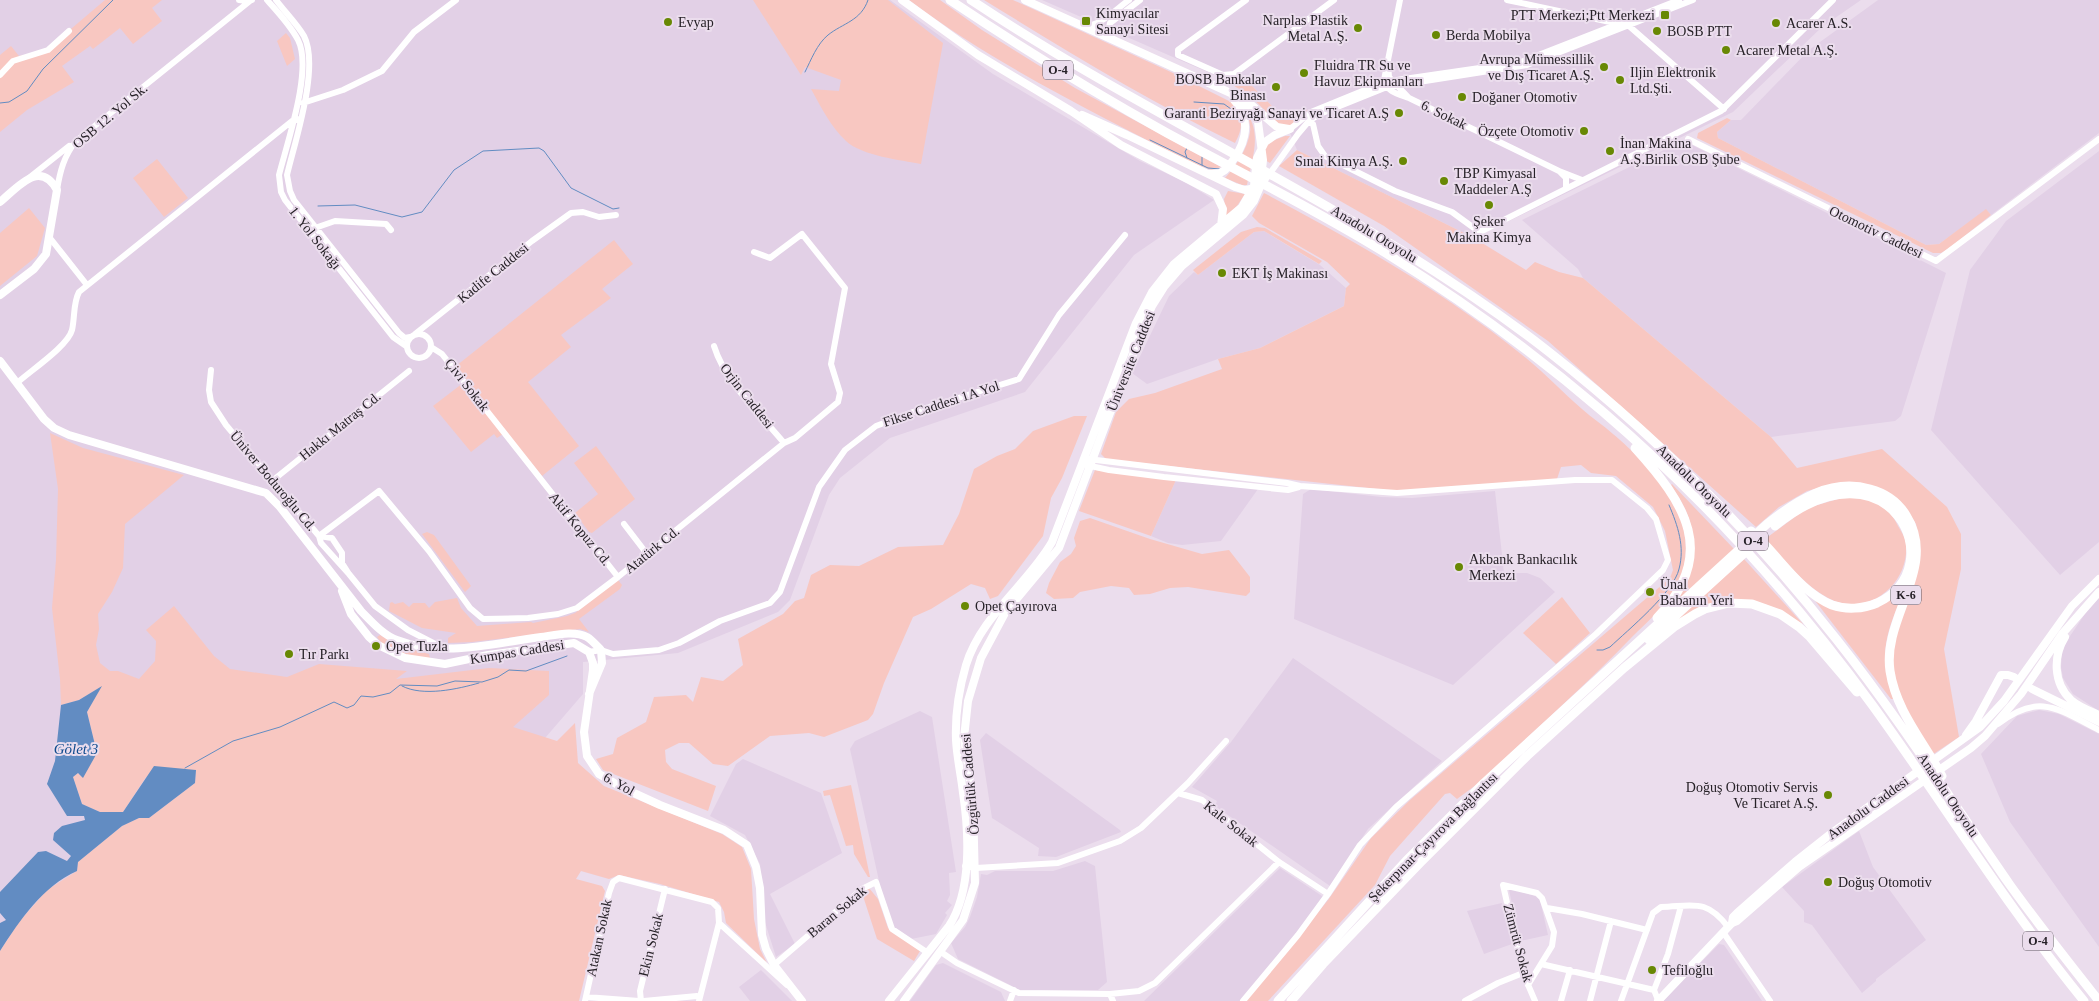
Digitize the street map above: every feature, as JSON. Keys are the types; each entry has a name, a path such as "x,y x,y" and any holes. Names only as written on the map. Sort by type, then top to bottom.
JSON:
{"highway":[{"name":"Anadolu Otoyolu","path":"950,0 1060,71 1169,134 1297,202 1383,251 1471,309 1551,369 1605,413 1666,469 1752,557 1793,603 1871,703 2003,895 2084,1001"},
{"name":"Anadolu Otoyolu","path":"971,0 1051,52 1176,124 1301,191 1421,262 1541,346 1626,416 1724,509 1801,596 1836,639 1917,748 2013,889 2099,1001"},
{"path":"1595,680 1674,599 1684,579 1690,555 1689,529 1675,497 1646,459 1605,413"},
{"name":"K-6","path":"1595,680 1804,498 1823,490 1846,486 1865,488 1882,493 1897,504 1907,516 1915,534 1916,566 1890,640 1890,671 1894,690 1905,714 1963,816"},
{"name":"K-6","path":"1724,509 1757,537 1808,589 1834,606 1866,607 1882,600 1897,588 1908,566 1909,538 1903,523 1894,509 1868,495 1846,492 1825,496 1801,507 1769,527"},
{"name":"K-6","path":"1564,722 1733,559"},
{"path":"1564,722 1624,668 1674,627 1705,609 1729,603 1761,607 1789,619 1810,637 1851,687 1871,703"},
{"name":"Şekerpınar-Çayırova Bağlantısı","path":"1278,1001 1406,861 1484,783 1595,680"},
{"name":"Şekerpınar-Çayırova Bağlantısı","path":"1291,1001 1323,964 1420,862 1564,722"}],"main road":[{"path":"902,0 978,55 1071,111 1121,145 1216,194 1223,209 1221,226"},
{"name":"Üniversite Caddesi","path":"1025,0 1235,95 1250,110 1258,122 1262,146 1263,160 1254,201 1243,215 1182,266 1152,306 1140,333 1124,382 1110,413 1092,463"},
{"path":"1205,173 1215,174 1225,170 1238,151 1246,133 1241,109 1232,98 1216,85"},
{"path":"1216,85 1234,91 1245,98 1277,127 1290,129"},
{"path":"1071,111 1127,135 1241,189 1256,188"},
{"path":"1262,146 1275,135 1290,129"},
{"path":"0,202 28,179 37,175 45,175 58,190"},
{"name":"Üniversite Caddesi","path":"1083,461 1098,417 1121,365 1136,323 1161,278 1178,260 1242,207 1256,188"},
{"name":"OSB 12. Yol Sk.","path":"0,295 42,262 49,247 58,190"},
{"path":"0,360 44,419 54,428 69,435 266,493 280,507 340,583"},
{"name":"Özgürlük Caddesi","path":"889,1001 957,914 961,898 965,866 966,823 956,742 956,723 967,664 984,629 1046,553 1083,461"},
{"name":"Özgürlük Caddesi","path":"904,1001 963,920 975,883 974,803 964,738 971,686 980,658 1005,613 1059,548 1092,463"},
{"name":"Anadolu Caddesi","path":"1658,1001 1727,927 1733,917 1795,862 1980,728 1996,710 2061,620 2099,579"},
{"name":"Kumpas Caddesi","path":"340,583 361,611 376,626 395,640 449,649 557,634 574,634 587,637 601,650"},
{"name":"Kumpas Caddesi","path":"340,583 351,614 370,637 378,645 404,658 434,663 456,662 562,643 574,643 589,652"},
{"name":"Anadolu Caddesi","path":"1727,927 1737,921 1799,867 1970,748 1993,728 2021,694 2056,642 2099,592"},
{"path":"2080,612 2058,649 2056,657 2058,677 2065,692 2072,700 2099,715"},
{"path":"434,645 434,663"},
{"path":"449,649 456,662"},
{"path":"589,694 602,663 601,650"},
{"path":"589,652 593,663 589,694"},
{"path":"1960,743 1976,721 2001,675 2014,677"},
{"path":"2032,689 2099,722"},
{"name":"6. Yol","path":"589,694 584,732 588,756 599,774 623,788 660,805 724,830 747,845 756,867 760,888 762,935 766,949 774,965 802,999"}],"street":[{"path":"236,13 239,0 251,0"},
{"name":"OSB 12. Yol Sk.","path":"58,190 60,173 67,152 76,141 251,0"},
{"name":"1. Yol Sokağı","path":"267,0 298,40 302,54 303,74 279,175 281,192 285,200 393,337 406,346"},
{"path":"276,0 304,36 309,52 310,74 288,175 290,191 294,200 315,228 399,333 405,338 413,336 427,336 431,347 424,357 416,358 409,354 406,346 413,336"},
{"path":"296,104 343,90 382,71 414,32 456,0"},
{"path":"1076,24 1091,26 1125,3 1140,0"},
{"path":"1246,0 1178,50 1178,55 1223,75 1234,74 1334,0"},
{"path":"1390,84 1388,63 1400,0"},
{"path":"1507,0 1624,25 1724,109"},
{"path":"1390,84 1521,67 1624,25 1679,0"},
{"path":"1290,129 1304,116 1390,84 1516,63 1608,28 1624,25 1693,0"},
{"path":"1308,122 1314,124 1319,149 1328,158 1395,191 1452,212 1478,231 1724,109 1833,0"},
{"path":"1115,41 1110,36 1108,27 1125,3"},
{"path":"1602,20 1608,28"},
{"path":"0,75 13,61 48,50 69,31"},
{"name":"6. Sokak","path":"1390,84 1393,92 1559,171 1582,180"},
{"path":"1256,188 1316,113"},
{"path":"1316,113 1316,132"},
{"path":"16,383 62,345 72,332 76,297 87,285 292,121 300,119"},
{"name":"Otomotiv Caddesi","path":"1688,139 1936,262 2099,139"},
{"path":"28,179 52,158 76,141"},
{"path":"52,158 59,166 60,173"},
{"path":"1559,171 1566,178 1566,187"},
{"name":"Kadife Caddesi","path":"413,336 532,241 571,213 583,212 599,217 616,214"},
{"path":"315,228 335,221 386,224 391,230"},
{"name":"Atatürk Cd.","path":"319,536 379,491 429,551 470,608 483,619 528,618 558,614 577,608 784,443 795,438 838,402 840,392 831,364 845,288 802,234 770,258 754,252"},
{"name":"Fikse Caddesi 1A Yol","path":"589,652 601,650 613,654 659,650 679,643 720,621 770,603 780,592 819,487 845,450 876,426 913,412 1019,379 1059,315 1125,235"},
{"path":"50,238 87,285"},
{"name":"Orjin Caddesi","path":"714,346 718,359 739,389 784,443"},
{"name":"Çivi Sokak","path":"431,347 442,354 500,426 541,482"},
{"name":"Üniver Boduroğlu Cd.","path":"211,370 209,390 211,402 226,425 319,536"},
{"name":"Hakkı Matraş Cd.","path":"272,481 409,371"},
{"path":"1083,461 1288,483 1300,486 1397,493 1575,480 1612,480 1652,512 1661,532 1668,560 1663,570 1596,634 1396,807 1360,845 1298,935 1243,1001"},
{"name":"Akif Kopuz Cd.","path":"541,482 618,577"},
{"path":"624,524 647,554"},
{"path":"349,574 342,563 342,553 332,538 319,536 321,543 375,606 408,630 434,645"},
{"path":"340,583 349,574"},
{"path":"370,637 376,626"},
{"path":"1993,728 2011,714 2025,707 2036,706 2053,708 2099,730"},
{"path":"965,866 976,868 1058,863 1098,851 1120,841 1141,828 1178,793 1226,740"},
{"name":"Kale Sokak","path":"1178,793 1202,800 1279,862 1328,894"},
{"path":"941,952 957,963 1019,993 1110,994 1139,992 1155,984 1279,862"},
{"name":"Atakan Sokak","path":"585,999 609,892 613,882 619,878 665,889"},
{"name":"Baran Sokak","path":"774,965 862,889 876,882 892,929 928,953"},
{"name":"Zümrüt Sokak","path":"1535,1001 1523,973 1503,885 1537,893 1547,908"},
{"path":"585,999 642,1001 696,996 700,999 719,922 718,908 712,902 665,889"},
{"name":"Ekin Sokak","path":"642,1001 640,992 665,889"},
{"path":"1621,1001 1626,983 1656,909 1696,905 1708,908 1718,915 1770,1001"},
{"path":"1658,1001 1654,990 1668,954 1681,906"},
{"path":"1528,985 1554,941 1554,932 1547,908 1647,930"},
{"path":"1590,1001 1611,921"},
{"path":"719,922 802,999"},
{"path":"1541,964 1654,990"},
{"path":"1560,1001 1570,970"},
{"path":"1465,1001 1498,983 1523,973"},
{"path":"1010,1001 1014,990"},
{"path":"1110,994 1113,1001"}],"shaded area":[{"path":"0,0 890,0 993,74 1140,161 1187,183 1214,200 1134,255 1025,392 890,438 840,478 829,495 790,600 778,612 678,653 583,662 583,694 533,752 0,1001"},
{"path":"105,0 162,0 152,8 162,21 133,44 120,28 93,49 90,46 62,66 74,82 27,110 0,132 0,55 11,46 19,56 45,51"},
{"path":"753,0 888,0 943,43 921,164 871,154 846,141 831,123 811,89 839,91 841,80 805,67 801,75"},
{"path":"909,0 940,0 982,30 1075,88 1221,167 1212,170 1194,164 1084,108 1012,68"},
{"path":"984,0 1013,0 1173,73 1231,102 1238,112 1241,122 1240,132 1235,143 1139,93"},
{"path":"1042,0 1861,0 1822,27 1733,112 1474,238 1297,150 1284,118 1243,77 1237,77 1228,81"},
{"path":"1878,0 2099,0 2099,133 1991,215 1986,210 1939,244 1926,245 1718,138 1717,132 1731,120 1741,120 1809,50"},
{"path":"286,33 290,38 295,59 287,66 277,41"},
{"path":"1243,77 1284,118 1306,109 1307,111 1290,126 1280,125 1249,95 1231,84"},
{"path":"1248,115 1252,123 1255,140 1247,185 1242,185 1225,178 1247,144 1250,130"},
{"path":"1727,118 1731,120 1717,132 1718,138 1926,245 1939,244 1986,209 1991,215 1948,249 1941,253 1933,253 1697,138 1698,133"},
{"path":"1290,136 1270,163 1265,160 1265,147 1272,141"},
{"path":"1678,143 1688,143 1946,273 1901,416 1895,421 1771,437 1583,278 1578,269 1522,220"},
{"path":"1297,150 1474,238 1526,270 1535,262 1559,272 1583,278 1771,437 1797,468 1882,449 1947,507 1961,534 1961,569 1944,649 1959,737 1932,755 1917,733 1895,682 1892,662 1894,636 1920,548 1916,524 1906,508 1868,485 1837,483 1807,491 1779,507 1756,527 1548,341 1384,226 1279,166"},
{"path":"2099,151 2099,542 2060,575 1931,430 1970,270 2006,221"},
{"path":"157,159 188,198 164,217 133,178"},
{"path":"1228,191 1245,194 1237,206 1226,216 1224,199"},
{"path":"1264,193 1399,269 1496,334 1533,364 1575,403 1628,447 1662,483 1673,499 1681,518 1686,550 1683,571 1675,589 1651,618 1594,675 1480,782 1457,799 1450,793 1445,794 1390,856 1375,885 1268,1001 1246,1001 1328,900 1371,838 1410,800 1670,578 1673,570 1665,531 1653,507 1616,476 1591,473 1581,465 1561,467 1557,479 1419,490 1386,490 1106,459 1101,454 1116,412 1129,399 1155,393 1222,369 1218,359 1260,348 1344,306 1346,288 1350,284 1327,262 1259,223 1252,216"},
{"path":"29,208 45,228 37,256 0,286 0,233"},
{"path":"1257,227 1265,228 1322,261 1319,264 1264,231 1254,232 1198,275 1193,270 1241,232"},
{"path":"1264,231 1320,265 1346,288 1344,306 1260,348 1218,359 1147,384 1132,373 1169,296 1194,272 1198,275 1254,232"},
{"path":"614,240 633,264 602,289 611,298 561,335 571,347 528,382 579,446 542,476 506,432 497,438 494,434 471,452 433,406 467,380 456,366"},
{"path":"1074,416 1087,416 1062,478 1051,498 1043,536 998,596 990,599 985,588 971,584 931,609 913,617 884,683 873,714 868,720 824,737 809,733 770,736 728,766 713,764 689,743 679,743 665,750 666,762 672,769 716,786 708,811 603,770 596,759 613,754 617,738 646,722 654,697 686,695 693,702 701,677 723,681 743,665 738,639 783,614 795,601 804,598 811,575 830,565 859,566 898,547 943,545 959,514 974,469 997,456 1015,449 1033,431"},
{"path":"50,433 83,448 184,475 125,524 123,568 112,592 98,614 99,629 96,645 100,663 110,671 118,671 139,679 155,661 156,641 146,630 174,606 214,656 230,669 287,677 319,664 407,671 396,679 489,668 549,671 549,695 513,727 557,741 575,723 578,763 604,786 722,834 742,847 751,869 754,919 760,949 767,963 726,923 724,912 719,902 660,884 619,875 609,879 581,871 576,879 602,886 605,891 579,1001 0,1001 0,951 19,922 47,890 77,871 78,862 122,826 139,818 149,818 195,783 196,771 146,777 123,812 100,812 82,804 73,777 78,773 82,777 97,753 87,712 101,687 79,700 61,705 52,608 56,560 58,489"},
{"path":"596,446 635,499 592,533 589,532 575,513 598,494 574,463"},
{"path":"1095,470 1176,480 1151,536 1079,511"},
{"path":"1176,480 1258,489 1221,541 1182,545 1168,543 1151,536"},
{"path":"1672,484 1734,549 1673,605 1682,586 1692,539 1687,514"},
{"path":"1311,489 1381,497 1412,498 1495,491 1504,573 1527,573 1540,578 1555,592 1453,685 1294,619 1303,494"},
{"path":"1845,497 1871,500 1888,510 1903,534 1906,543 1905,558 1901,572 1894,584 1884,594 1858,604 1844,604 1821,594 1795,572 1765,539 1807,508"},
{"path":"1090,518 1150,539 1202,554 1229,550 1250,577 1250,592 1246,596 1188,587 1170,588 1150,594 1134,595 1129,588 1111,586 1080,592 1073,598 1054,599 1046,593 1049,583 1060,562 1071,554 1076,546 1074,538 1080,521"},
{"path":"427,532 434,535 471,586 465,592 422,534"},
{"path":"1744,559 1803,624 1767,605 1757,602 1726,600 1665,631"},
{"path":"1908,578 1910,579 1888,633 1886,645 1886,668 1893,699 1891,699 1813,598 1825,605 1880,605 1895,595"},
{"path":"618,580 622,585 620,589 579,619 589,632 580,629 472,642 448,643 448,638 456,633 422,628 389,611 390,603 392,602 395,604 403,602 409,607 413,603 425,603 429,608 435,602 457,598 461,608 477,626 533,623 575,613"},
{"path":"1562,597 1590,633 1556,664 1523,633"},
{"path":"2099,597 2099,711 2073,694 2063,678 2061,667 2062,654 2066,642 2091,605"},
{"path":"380,635 399,646 429,654 430,658 410,655 393,649 377,637"},
{"path":"1293,658 1442,761 1368,829 1330,886 1215,806 1217,801 1192,787 1231,742"},
{"path":"2039,710 2059,714 2099,734 2099,947 2010,822 1981,754 2017,716"},
{"path":"920,711 932,717 956,872 949,873 950,895 947,901 952,905 945,913 947,915 936,934 911,939 893,926 881,890 850,749 855,741"},
{"path":"986,733 1121,832 1056,857 1038,856 1039,848 992,818 980,740"},
{"path":"743,759 821,793 842,853 770,894 795,944 776,957 764,919 760,864 745,835 710,816 736,764"},
{"path":"851,785 870,877 868,877 854,854 853,845 846,846 830,795 824,796 823,791"},
{"path":"1859,831 1873,867 1926,940 1876,979 1862,993 1812,925 1804,922 1804,911 1782,887"},
{"path":"1085,861 1095,866 1107,982 1098,990 1020,990 958,959 951,943 965,927 970,917 977,897 981,874 987,875 995,871 1053,871"},
{"path":"1280,868 1328,900 1246,1001 1144,1001"},
{"path":"869,888 878,899 888,928 920,951 914,961 877,939 862,893"},
{"path":"1512,889 1535,896 1540,900 1548,935 1520,941 1509,890"},
{"path":"1502,903 1512,944 1484,954 1467,911"},
{"path":"1719,944 1724,945 1762,1001 1663,1001"},
{"path":"943,963 1001,992 1005,1001 910,1001 936,965"},
{"path":"761,970 792,1001 750,1001 739,987"}],"water":[{"name":"Gölet 3","path":"102,686 87,712 97,753 83,778 78,773 73,777 82,804 100,812 123,812 154,766 196,770 195,783 149,818 139,818 122,826 78,862 77,871 53,885 33,905 0,951 0,923 6,920 0,913 0,892 38,852 46,851 67,861 71,856 53,840 54,833 62,826 85,820 84,816 67,816 47,784 55,761 61,705 79,700"}],"waterway":[{"path":"0,103 9,102 27,91 43,69 113,0"},
{"path":"805,72 824,39 861,13 868,0"},
{"path":"1194,102 1224,104 1231,109"},
{"path":"1150,140 1208,168 1220,169"},
{"path":"318,206 355,205 402,217 422,212 454,170 483,151 539,148 544,151 571,188 613,209 619,208"},
{"path":"1187,148 1185,152 1187,158"},
{"path":"1202,157 1202,165"},
{"path":"1597,650 1610,647 1628,631 1669,589 1675,578 1681,561 1681,545 1678,529 1669,505"},
{"path":"185,768 233,741 280,727 334,702 347,708 354,705 361,696 373,697 390,693 400,685 437,686 455,681 482,682 498,677 509,670 526,671 567,656"},
{"path":"402,686 420,691 440,691 479,683"}],"place":[{"name":"PTT Merkezi;Ptt Merkezi","path":"1665,15"},
{"name":"Kimyacılar Sanayi Sitesi","path":"1086,21"},
{"name":"Evyap","path":"668,22"},
{"name":"Acarer A.S.","path":"1776,23"},
{"name":"Narplas Plastik Metal A.Ş.","path":"1358,28"},
{"name":"BOSB PTT","path":"1657,31"},
{"name":"Berda Mobilya","path":"1436,35"},
{"name":"Acarer Metal A.Ş.","path":"1726,50"},
{"name":"Avrupa Mümessillik ve Dış Ticaret A.Ş.","path":"1604,67"},
{"name":"Fluidra TR Su ve Havuz Ekipmanları","path":"1304,73"},
{"name":"Iljin Elektronik Ltd.Şti.","path":"1620,80"},
{"name":"BOSB Bankalar Binası","path":"1276,87"},
{"name":"Doğaner Otomotiv","path":"1462,97"},
{"name":"Garanti Beziryağı Sanayi ve Ticaret A.Ş","path":"1399,113"},
{"name":"Özçete Otomotiv","path":"1584,131"},
{"name":"İnan Makina A.Ş.Birlik OSB Şube","path":"1610,151"},
{"name":"Sınai Kimya A.Ş.","path":"1403,161"},
{"name":"TBP Kimyasal Maddeler A.Ş","path":"1444,181"},
{"name":"Şeker Makina Kimya","path":"1489,205"},
{"name":"EKT İş Makinası","path":"1222,273"},
{"name":"Akbank Bankacılık Merkezi","path":"1459,567"},
{"name":"Ünal Babanın Yeri","path":"1650,592"},
{"name":"Opet Çayırova","path":"965,606"},
{"name":"Opet Tuzla","path":"376,646"},
{"name":"Tır Parkı","path":"289,654"},
{"name":"Doğuş Otomotiv Servis Ve Ticaret A.Ş.","path":"1828,795"},
{"name":"Doğuş Otomotiv","path":"1828,882"},
{"name":"Tefiloğlu","path":"1652,970"}]}
